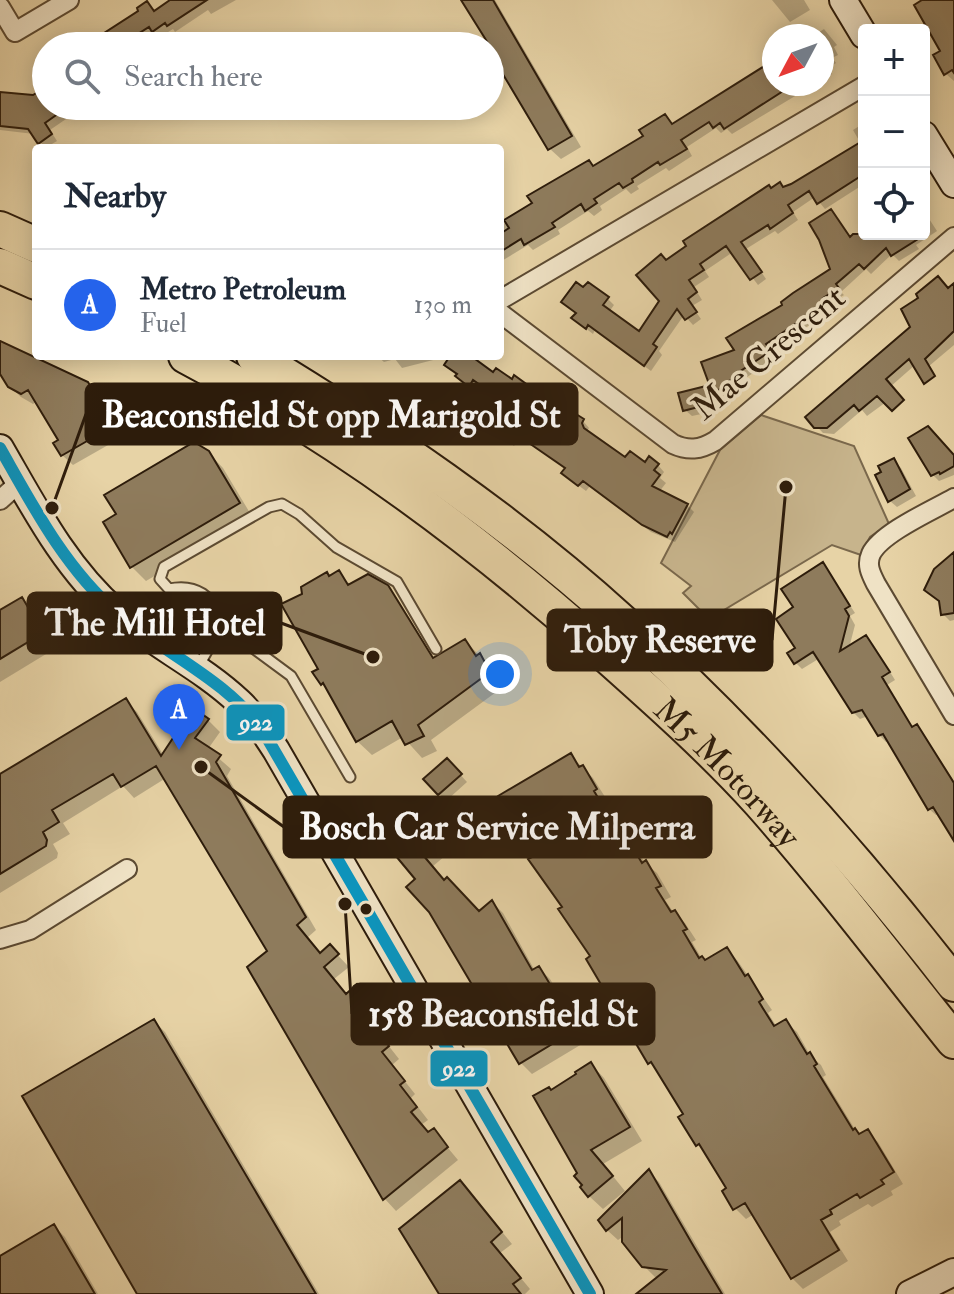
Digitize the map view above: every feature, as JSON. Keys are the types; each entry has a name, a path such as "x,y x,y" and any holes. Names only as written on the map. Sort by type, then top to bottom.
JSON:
{"highway":[{"path":"0,229 32,243"},
{"path":"0,266 32,280"},
{"name":"M5 Motorway","path":"193,360 306,426 394,484 553,607 664,706 759,801 954,1041"},
{"name":"M5 Motorway","path":"261,360 333,404 444,480 558,567 621,620 712,706 801,799 859,865 954,984"}],"main road":[{"path":"930,145 953,181"},
{"path":"0,448 55,539 96,593 135,628 240,703 276,750 590,1294"},
{"path":"910,1294 954,1272"}],"street":[{"path":"0,7 15,32 69,0"},
{"path":"504,298 858,90"},
{"name":"Mae Crescent","path":"504,316 673,444 693,450 715,441 954,237"},
{"path":"0,500 20,482"},
{"path":"954,498 882,541 871,555 869,564 876,584 954,715"},
{"path":"0,939 30,930 127,869"}],"lane":[{"path":"196,669 224,621 215,603 197,589 182,586 169,589 160,579 164,567 269,507 282,504 299,514 336,547 397,582 436,649"},
{"path":"222,625 291,676 350,777"}],"shaded area":[{"path":"761,415 854,446 889,524 870,537 861,555 832,545 709,619 683,593 691,586 661,563 720,450"}],"building":[{"path":"170,0 207,0 152,32 149,27 141,32 106,32 138,11 137,8 147,1 154,11"},
{"path":"461,0 493,0 572,136 548,150 504,76 504,32 481,32"},
{"path":"922,0 954,0 954,73 952,70 944,75 933,55 940,51 930,33 930,24 925,24 914,5"},
{"path":"762,68 762,96 775,96 724,129 720,123 713,128 709,122 681,140 687,149 660,165 658,162 623,188 619,183 594,199 597,203 585,211 581,204 552,223 555,227 524,245 521,239 504,250 504,231 509,228 504,220 532,203 527,196 589,160 593,166 643,136 639,130 665,114 672,124"},
{"path":"0,92 32,95 32,120 49,120 45,123 52,134 38,144 28,129 0,126"},
{"path":"858,144 858,178 817,204 809,191 788,205 793,213 770,229 768,225 741,242 762,272 750,280 726,246 700,264 704,270 689,280 697,292 688,299 697,312 685,320 677,309 653,344 657,347 644,366 588,325 586,329 571,318 576,313 561,302 576,282 583,287 588,282 609,297 603,305 639,331 659,301 636,275 661,254 666,260 686,246 683,241 769,185 771,188 780,182 783,187"},
{"path":"831,209 850,237 858,234 858,240 916,240 891,256 886,248 864,269 859,264 836,284 839,288 823,298 826,303 766,344 771,351 736,374 737,377 729,381 730,386 712,392 701,362 734,350 726,338 782,305 781,302 793,293 830,269 809,223"},
{"path":"938,276 948,288 954,283 954,331 925,359 935,376 924,384 909,359 886,379 904,400 892,411 877,396 859,411 854,405 827,428 814,428 805,417 910,327 901,309 918,298 916,294"},
{"path":"0,341 32,356 32,360 41,360 88,382 104,410 113,405 122,421 61,456 53,443 58,440 28,390 21,394 8,387 0,374"},
{"path":"447,360 476,360 493,372 496,368 512,379 514,375 558,407 560,404 584,419 584,428 625,457 630,451 645,462 649,456 659,464 654,470 660,475 652,486 688,504 672,534 670,532 667,537 642,525 583,481 578,486 561,473 565,468 513,432 506,441 494,433 507,416 492,404 497,397 473,380 469,387 444,365"},
{"path":"706,386 710,404 683,411 678,393"},
{"path":"928,426 954,455 954,466 931,476 908,438"},
{"path":"194,442 209,451 240,503 130,568 103,522 116,514 104,495"},
{"path":"894,458 910,489 888,502 875,475 881,472 878,466"},
{"path":"954,552 954,613 941,615 939,601 924,590 934,569"},
{"path":"823,562 850,606 845,609 849,616 840,651 866,635 890,672 882,677 912,727 917,724 954,783 954,841 933,807 928,810 883,734 878,736 862,710 852,713 813,652 794,664 787,653 795,648 776,619 793,607 781,589"},
{"path":"339,570 348,585 368,574 388,585 433,658 465,639 476,656 480,653 490,672 418,725 424,736 405,745 392,721 356,742 323,683 321,685 312,672 318,669 281,604 302,594 301,587 327,572 329,576"},
{"path":"22,597 43,633 0,659 0,610"},
{"path":"126,698 161,756 193,708 209,719 195,738 221,755 216,762 306,917 297,925 320,953 330,944 339,954 324,967 346,994 357,984 366,996 356,1004 389,1046 382,1052 405,1081 400,1085 417,1107 411,1112 428,1132 434,1128 448,1147 383,1200 247,967 267,951 156,766 121,787 113,774 52,810 59,822 43,832 46,846 0,874 0,774"},
{"path":"571,753 579,767 583,765 609,816 612,814 619,825 624,822 632,836 627,838 642,863 646,860 661,886 656,888 671,912 675,910 687,929 683,931 699,958 702,956 705,960 727,947 763,999 759,1002 774,1026 786,1019 807,1054 810,1052 817,1064 814,1066 853,1130 855,1128 859,1134 868,1129 894,1172 881,1180 884,1184 860,1198 857,1194 830,1210 832,1214 821,1220 839,1250 791,1279 745,1203 733,1210 722,1191 726,1188 678,1117 683,1114 651,1062 648,1064 586,959 590,956 558,909 562,907 528,859 532,857 500,810 504,807 498,796"},
{"path":"447,758 462,774 438,795 423,779"},
{"path":"400,799 423,824 435,814 450,832 423,855 444,880 447,877 479,911 492,900 532,970 539,966 577,1029 519,1064 429,912 406,887 415,879 371,826"},
{"path":"154,1019 316,1294 137,1294 22,1096"},
{"path":"591,1062 630,1127 591,1150 613,1176 588,1197 533,1096 549,1087 551,1090"},
{"path":"649,1169 722,1294 636,1294 666,1270 642,1267 622,1242 622,1218 606,1231 598,1220"},
{"path":"460,1180 502,1232 491,1242 521,1278 513,1284 521,1294 439,1294 399,1229"},
{"path":"54,1224 95,1294 0,1294 0,1256"}],"transit line":[{"name":"922","path":"0,448 51,535 98,595 135,627 231,696 263,731 590,1294"}],"place":[{"name":"Toby Reserve","path":"786,487"},
{"name":"Beaconsfield St opp Marigold St","path":"52,508"},
{"name":"The Mill Hotel","path":"373,657"},
{"name":"Metro Petroleum","path":"179,750"},
{"name":"Bosch Car Service Milperra","path":"201,767"},
{"name":"158 Beaconsfield St","path":"345,904"}]}
